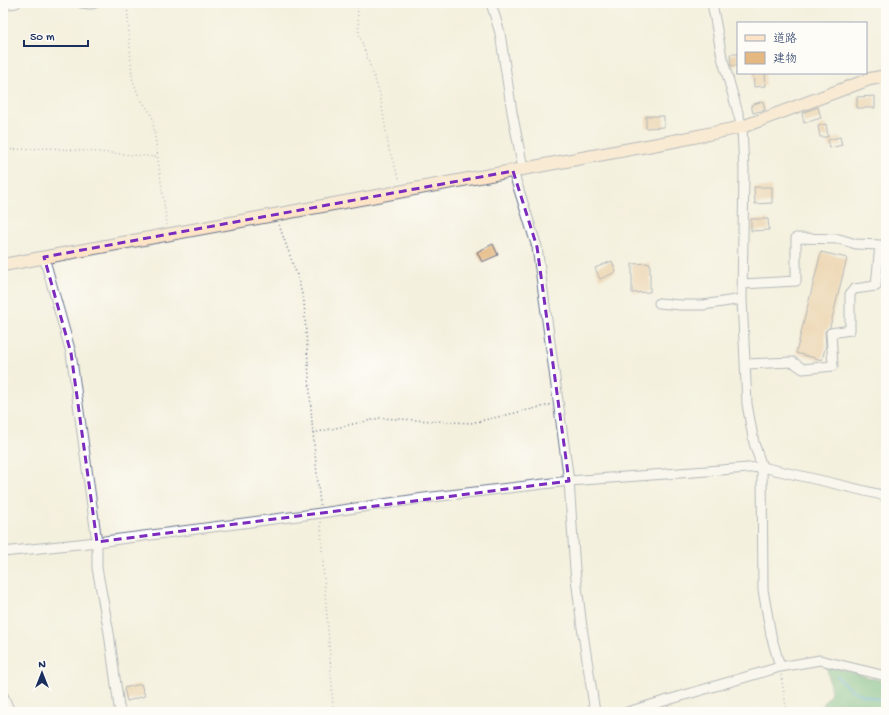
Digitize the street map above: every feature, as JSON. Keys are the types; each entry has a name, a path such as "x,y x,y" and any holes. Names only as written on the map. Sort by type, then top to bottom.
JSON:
{"street":[{"path":"3,5 16,3"},
{"path":"82,3 95,3"},
{"path":"491,3 500,33 512,112 518,170 537,247 569,481 582,626 595,712"},
{"path":"712,3 722,56 742,126 744,171 742,298 747,404 754,443 762,468 763,590 771,635 780,667"},
{"path":"3,265 674,141 742,126 870,78 886,76"},
{"path":"743,284 796,282 796,238 839,239 856,244 880,245 876,286 854,289 850,294 850,330 831,333 833,366 804,369 793,362 746,364"},
{"path":"44,257 71,353 97,542 97,568 121,712"},
{"path":"659,303 702,305 742,298"},
{"path":"3,552 97,542 424,498 569,481 762,468 886,496"},
{"path":"627,712 780,667 820,660 886,676"},
{"path":"3,695 10,712"}],"path":[{"path":"127,3 132,78 139,97 152,115 168,234"},
{"path":"357,3 359,34 380,94 389,150 403,191"},
{"path":"3,150 50,148 158,157"},
{"path":"276,214 298,278 304,302 332,679 333,712"},
{"path":"314,433 380,418 471,423 558,403"},
{"path":"780,667 788,712"}],"highlighted area":[{"path":"513,171 537,247 569,481 97,542 71,353 44,257"}],"green space":[{"path":"827,665 886,682 886,712 818,712 831,693"}],"building":[{"path":"730,54 737,54 737,65 731,66"},
{"path":"753,74 765,74 766,86 754,87"},
{"path":"875,96 875,108 857,108 857,97"},
{"path":"763,101 765,110 753,113 751,105"},
{"path":"818,107 821,118 804,123 802,113"},
{"path":"646,116 664,116 664,127 646,128"},
{"path":"826,124 828,137 820,137 818,126"},
{"path":"840,137 842,145 830,148 828,140"},
{"path":"754,187 772,187 772,203 755,204"},
{"path":"751,219 768,219 769,230 751,231"},
{"path":"493,244 498,255 482,262 477,252"},
{"path":"821,252 847,258 830,327 825,331 826,345 822,360 796,353"},
{"path":"612,261 616,272 600,279 595,268"},
{"path":"650,263 650,292 632,293 632,264"},
{"path":"141,684 145,696 127,701 124,688"}],"waterway":[{"path":"837,676 848,688 859,694 886,701"}]}
